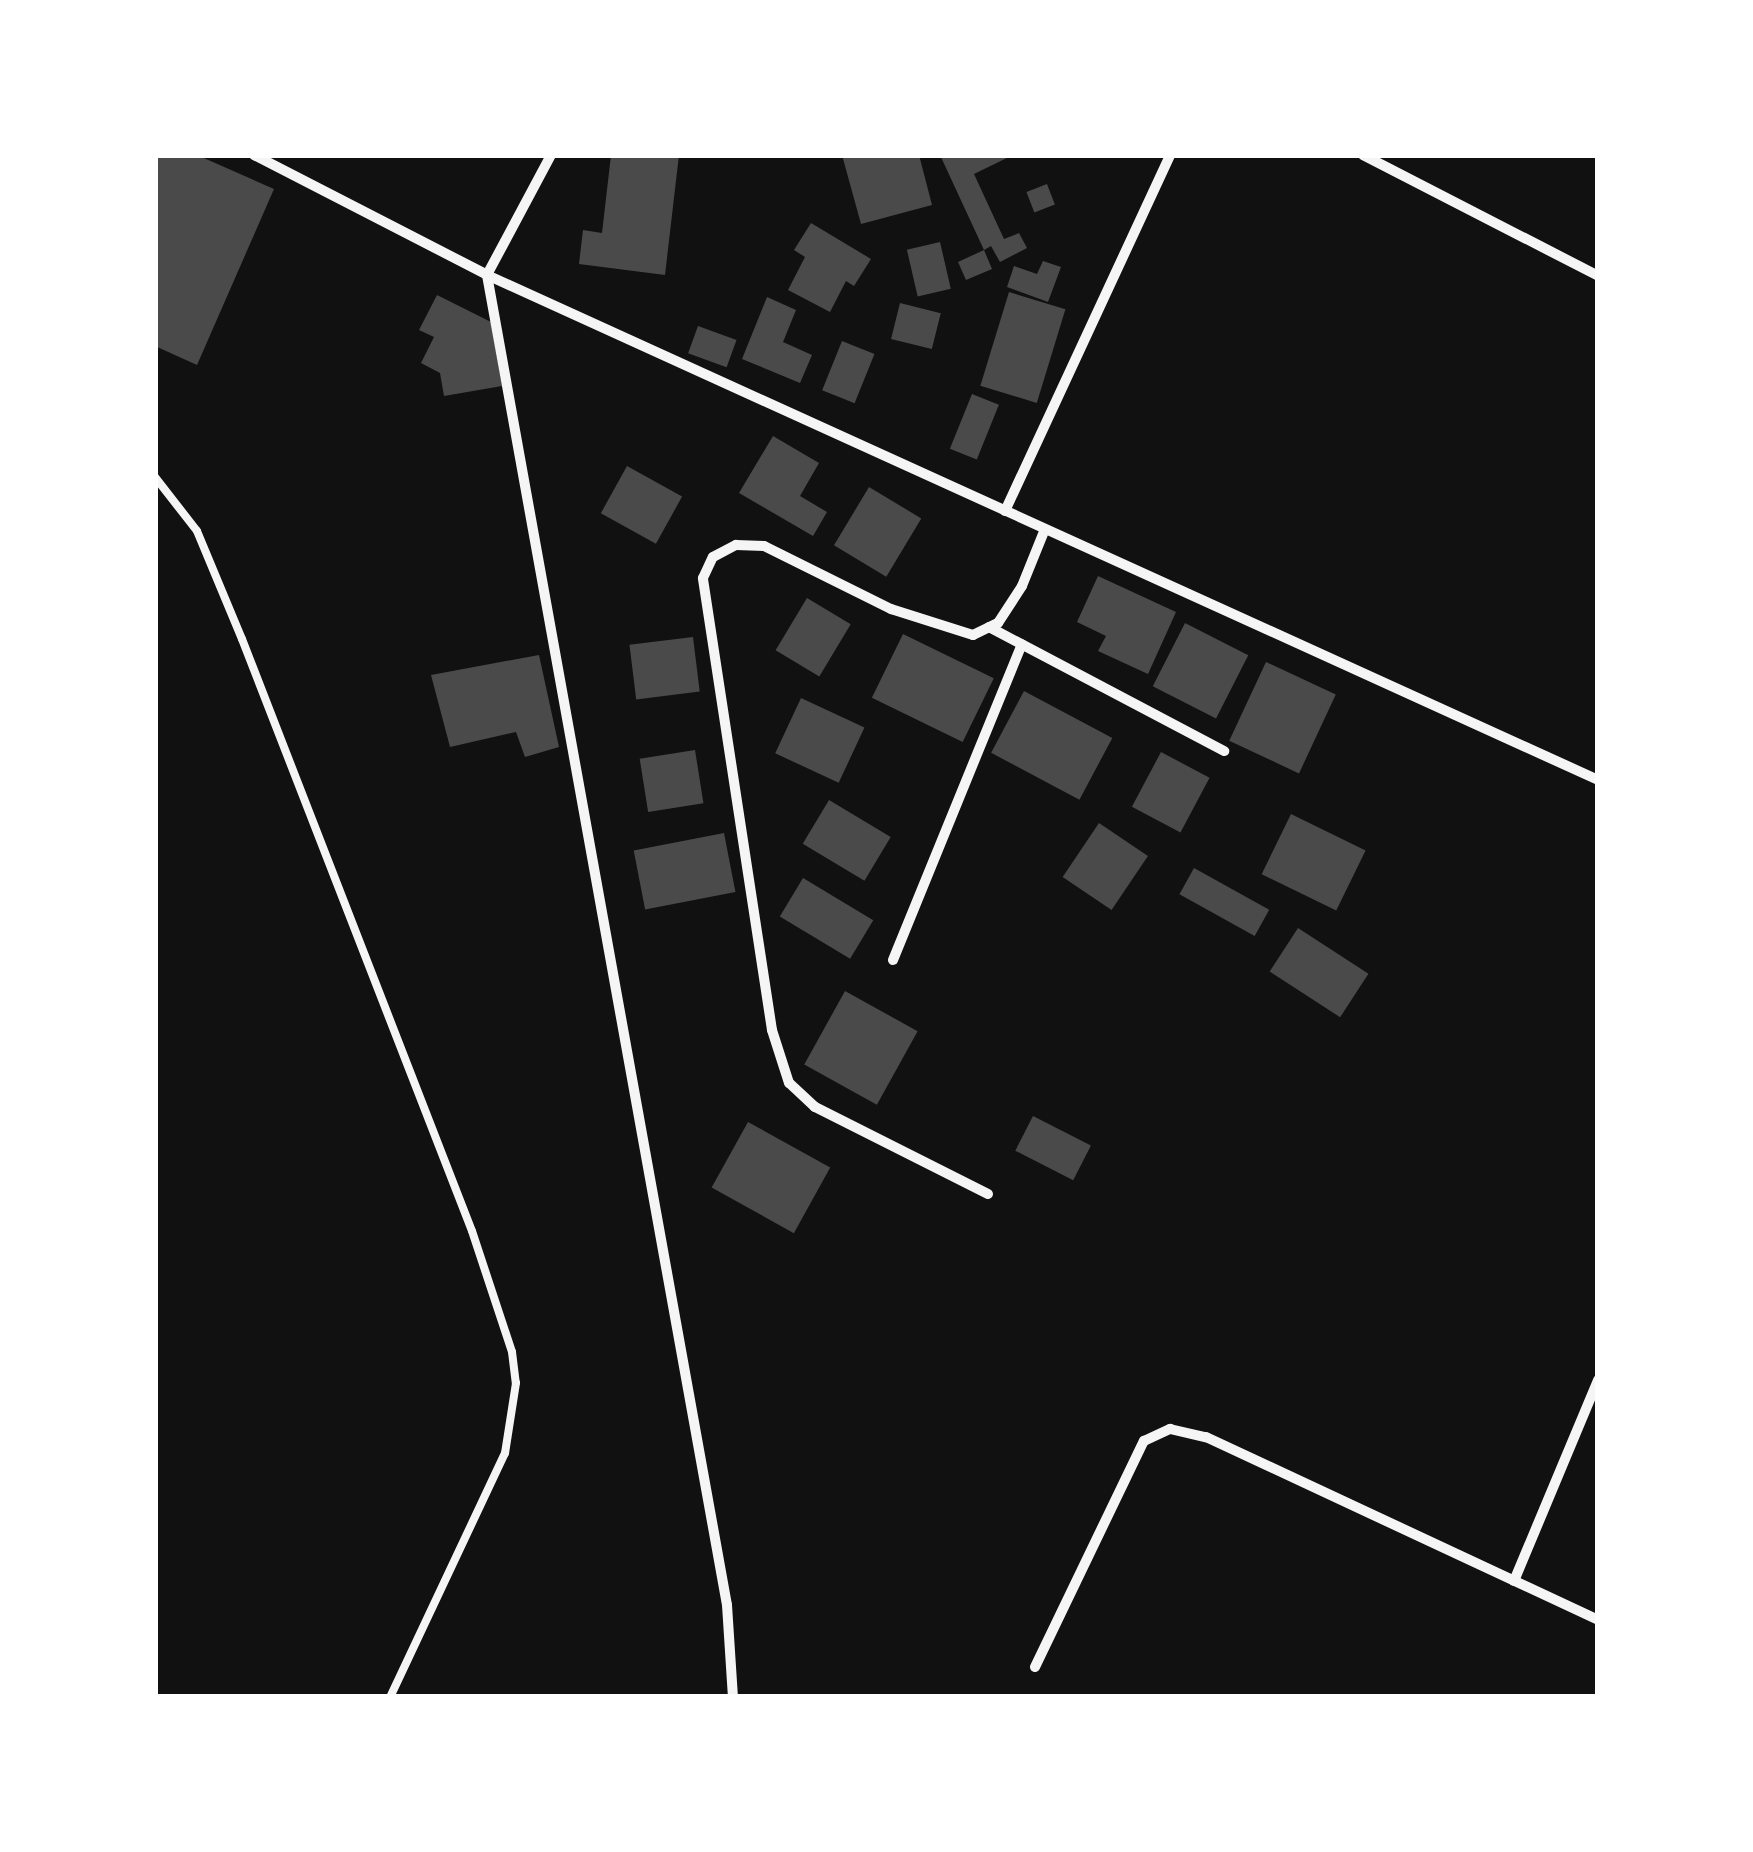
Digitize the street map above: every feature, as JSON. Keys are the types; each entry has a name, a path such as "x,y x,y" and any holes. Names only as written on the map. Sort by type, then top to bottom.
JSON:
{"street":[{"path":"254,155 487,275 1598,780"},
{"path":"551,155 487,275 727,1605 733,1697"},
{"path":"1005,511 1170,155"},
{"path":"1362,155 1598,276"},
{"path":"988,1194 815,1107 788,1083 772,1030 702,578 714,557 736,545 764,546 892,609 973,635 990,627 1022,586 1044,530"},
{"path":"990,627 1224,751"},
{"path":"894,960 1022,644"},
{"path":"1514,1581 1598,1380"},
{"path":"1035,1667 1144,1441 1170,1429 1206,1437 1598,1620"}],"lane":[{"path":"155,478 198,532 242,639 472,1232 512,1352 516,1383 506,1453 390,1697"}],"building":[{"path":"155,155 197,155 274,189 197,365 155,346"},
{"path":"611,155 679,155 665,275 579,264 583,230 602,233"},
{"path":"842,155 919,155 932,205 861,224"},
{"path":"940,155 1013,155 974,174 1004,239 1019,233 1027,248 1000,262 991,246 984,250"},
{"path":"1047,184 1055,205 1034,212 1026,192"},
{"path":"811,223 871,259 854,286 846,281 830,312 788,290 805,257 794,250"},
{"path":"940,242 951,289 918,296 907,250"},
{"path":"984,250 992,269 966,280 958,262"},
{"path":"1043,261 1061,267 1048,302 1007,287 1014,266 1037,274"},
{"path":"1009,292 1065,309 1037,403 980,386"},
{"path":"437,295 491,322 502,386 444,396 440,373 421,363 434,337 419,330"},
{"path":"767,297 796,310 783,342 812,355 800,383 742,359"},
{"path":"900,303 941,313 932,349 891,339"},
{"path":"698,326 737,340 727,367 688,353"},
{"path":"842,341 874,354 855,403 822,390"},
{"path":"972,394 999,405 977,460 950,449"},
{"path":"773,436 819,463 800,496 827,512 813,536 739,493"},
{"path":"627,466 682,497 656,544 601,513"},
{"path":"869,487 921,518 886,577 834,545"},
{"path":"1098,576 1176,612 1148,674 1098,651 1106,636 1077,622"},
{"path":"807,598 851,624 819,677 776,650"},
{"path":"1185,623 1248,655 1216,718 1153,686"},
{"path":"903,634 994,678 963,742 872,698"},
{"path":"693,637 700,692 636,699 629,645"},
{"path":"539,655 559,747 525,757 516,732 450,747 431,675"},
{"path":"1266,662 1336,695 1299,773 1229,741"},
{"path":"1024,691 1112,738 1079,800 991,753"},
{"path":"801,698 864,728 839,783 775,753"},
{"path":"695,750 703,803 648,812 640,759"},
{"path":"1161,752 1210,778 1180,833 1132,807"},
{"path":"829,800 891,837 864,881 803,844"},
{"path":"1291,814 1366,850 1336,911 1262,874"},
{"path":"1099,823 1148,856 1112,910 1063,877"},
{"path":"724,833 735,892 645,909 634,851"},
{"path":"1194,868 1269,910 1255,936 1179,894"},
{"path":"803,878 873,920 850,959 780,917"},
{"path":"1298,928 1368,974 1340,1017 1270,972"},
{"path":"845,991 918,1031 877,1105 804,1064"},
{"path":"1033,1116 1091,1146 1073,1180 1015,1151"},
{"path":"748,1122 830,1168 794,1233 712,1188"}]}
